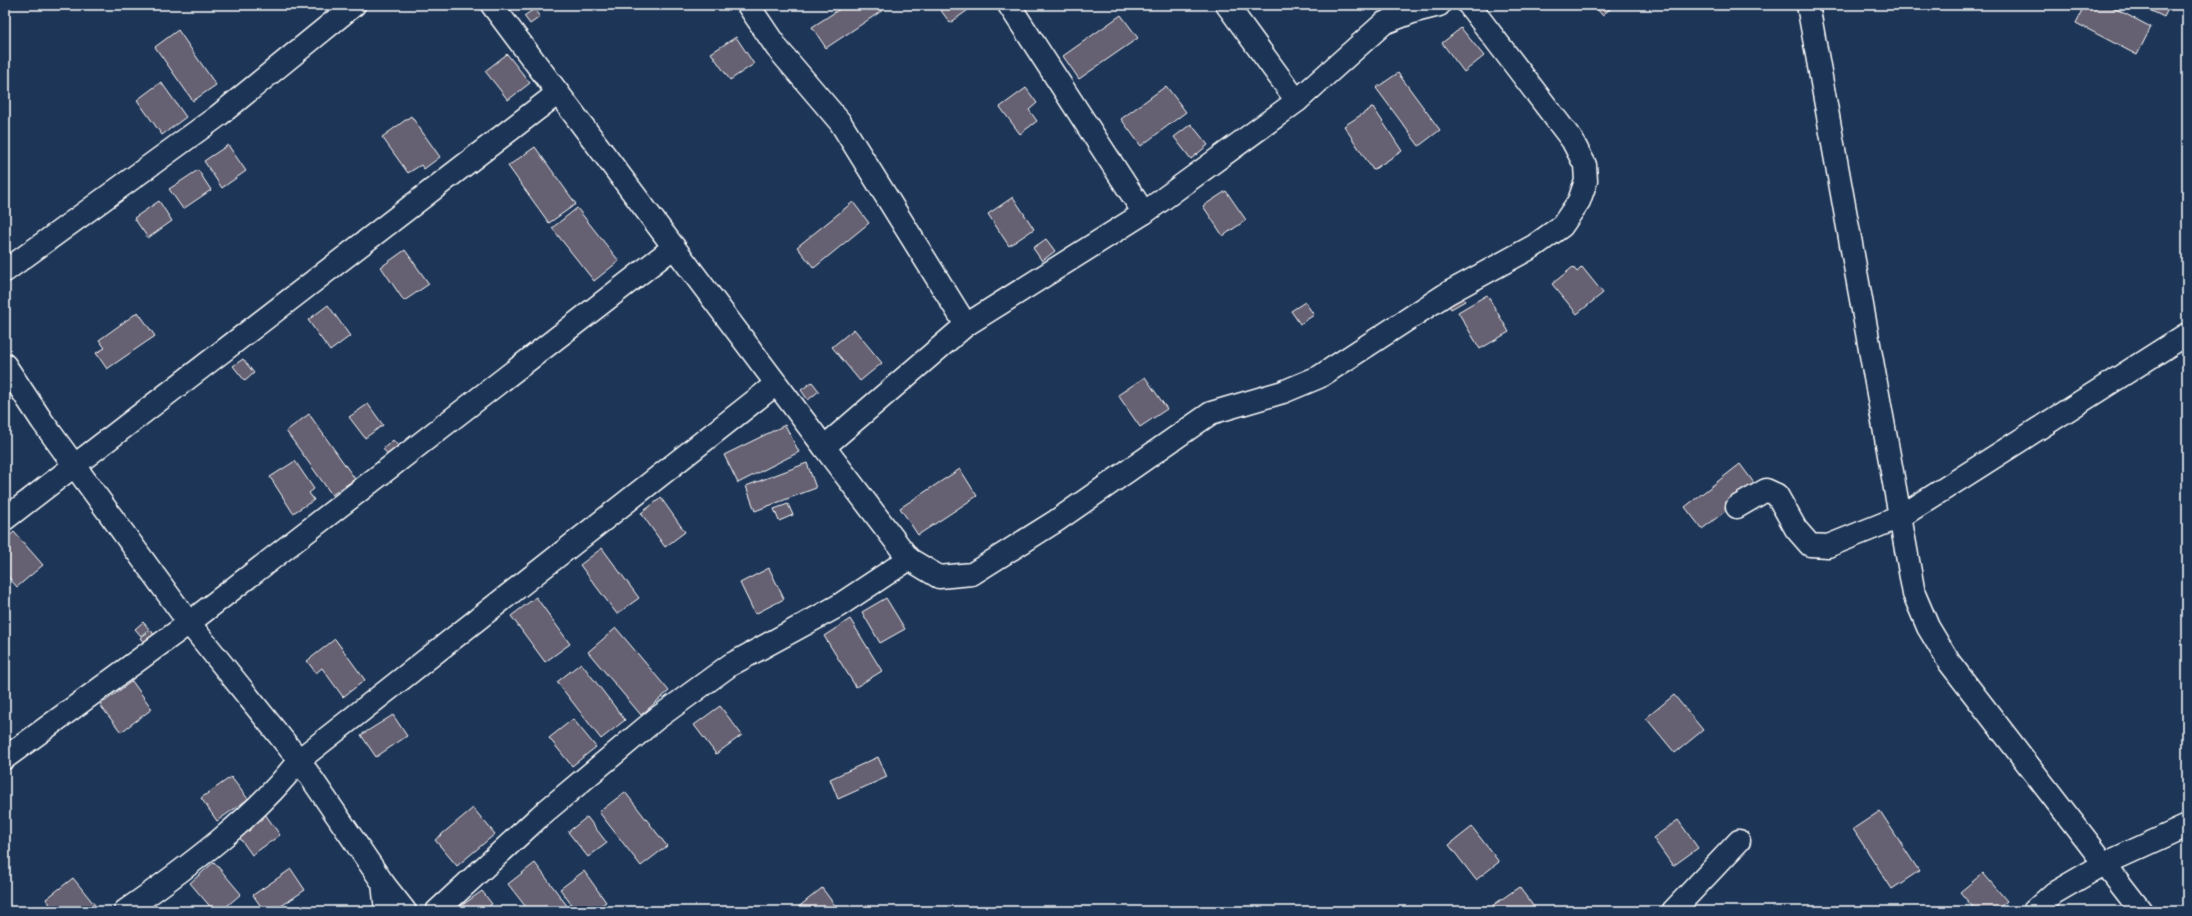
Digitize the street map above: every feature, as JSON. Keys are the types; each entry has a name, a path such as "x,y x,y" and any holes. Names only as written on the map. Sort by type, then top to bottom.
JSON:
{"street":[{"path":"5,271 218,116 354,5"},
{"path":"492,5 776,384 910,559 939,577 972,574 1056,521 1211,413 1284,392 1319,377 1448,293 1534,246 1562,226 1580,200 1586,181 1585,165 1572,140 1469,5"},
{"path":"748,5 777,48 840,122 966,325"},
{"path":"1009,5 1144,213"},
{"path":"1227,5 1297,101"},
{"path":"824,447 966,325 1144,213 1297,101 1384,23 1415,11 1439,5"},
{"path":"1808,5 1914,594 1928,627 1949,662 2140,911"},
{"path":"5,519 558,93"},
{"path":"5,758 189,623 674,247"},
{"path":"1737,507 1766,490 1777,495 1796,529 1810,545 1828,546 1900,517 2187,334"},
{"path":"5,365 74,465 189,623 299,760 383,883 405,911"},
{"path":"125,911 222,837 282,782 299,760 776,384"},
{"path":"437,911 540,816 656,719 730,665 838,606 910,559"},
{"path":"2034,911 2054,893 2104,864 2187,826"},
{"path":"1673,911 1739,841"},
{"path":"383,883 386,911"}],"building":[{"path":"535,5 547,5 539,11"},
{"path":"846,5 880,5 883,10 826,48 812,27"},
{"path":"937,5 975,5 950,23"},
{"path":"1594,5 1616,5 1602,15"},
{"path":"2080,5 2108,5 2151,27 2137,55 2076,23 2082,11 2078,8"},
{"path":"2139,5 2170,5 2164,17"},
{"path":"534,9 540,17 530,24 524,16"},
{"path":"1121,15 1138,38 1079,79 1063,56"},
{"path":"1461,28 1484,56 1464,72 1442,43"},
{"path":"178,30 216,85 193,101 155,47"},
{"path":"736,37 754,64 730,80 711,53"},
{"path":"507,54 530,83 508,100 485,71"},
{"path":"1398,73 1440,130 1419,146 1376,88"},
{"path":"161,82 186,117 162,135 137,100"},
{"path":"1166,86 1186,112 1141,146 1121,119"},
{"path":"1026,88 1037,103 1029,110 1037,121 1020,134 1000,107"},
{"path":"1373,107 1402,151 1373,170 1344,126"},
{"path":"411,116 440,157 424,169 421,165 408,173 382,137"},
{"path":"1191,124 1208,145 1191,159 1174,137"},
{"path":"228,145 246,171 222,188 204,161"},
{"path":"535,147 576,204 549,223 508,166"},
{"path":"198,170 211,190 183,209 169,189"},
{"path":"1226,191 1246,220 1223,236 1203,206"},
{"path":"1013,197 1034,229 1009,246 988,214"},
{"path":"159,201 172,221 148,238 134,218"},
{"path":"853,202 869,223 814,268 797,247"},
{"path":"577,208 619,261 594,281 552,228"},
{"path":"1046,239 1055,251 1042,261 1033,248"},
{"path":"405,250 429,284 404,301 381,267"},
{"path":"1573,267 1577,272 1582,267 1603,293 1577,314 1552,284"},
{"path":"1460,293 1465,301 1451,309 1446,301"},
{"path":"1487,295 1509,332 1480,349 1458,312"},
{"path":"1305,302 1314,315 1300,324 1291,311"},
{"path":"328,305 350,336 330,351 308,320"},
{"path":"138,312 155,336 107,369 96,353 105,348 99,340"},
{"path":"854,329 882,363 860,381 832,347"},
{"path":"243,359 254,373 245,381 233,366"},
{"path":"1145,377 1167,409 1140,427 1118,395"},
{"path":"812,382 819,391 808,400 801,390"},
{"path":"368,404 383,425 365,438 349,417"},
{"path":"309,414 355,479 332,495 286,431"},
{"path":"785,425 799,452 738,483 724,455"},
{"path":"393,440 401,449 391,458 383,449"},
{"path":"295,461 314,489 309,493 314,500 293,513 270,477"},
{"path":"807,463 816,488 755,511 746,486"},
{"path":"1740,464 1757,487 1702,529 1685,507"},
{"path":"960,469 977,496 918,535 900,508"},
{"path":"661,498 685,532 665,547 641,513"},
{"path":"788,504 793,515 779,521 774,509"},
{"path":"14,532 43,565 17,587 5,573 5,540"},
{"path":"602,548 639,598 617,614 580,565"},
{"path":"769,568 784,599 755,614 740,583"},
{"path":"536,597 570,644 545,662 511,616"},
{"path":"886,598 905,629 880,643 862,612"},
{"path":"850,619 882,671 856,687 824,636"},
{"path":"143,622 149,629 141,636 135,629"},
{"path":"616,628 669,691 641,715 588,652"},
{"path":"151,630 155,637 145,644 140,638"},
{"path":"335,639 365,680 343,697 322,668 316,673 307,661"},
{"path":"581,663 625,720 601,739 557,682"},
{"path":"132,681 152,709 121,732 100,705"},
{"path":"1674,695 1703,730 1675,753 1646,718"},
{"path":"720,706 742,735 716,754 694,725"},
{"path":"393,715 407,736 376,757 361,735"},
{"path":"573,719 596,747 572,766 549,738"},
{"path":"878,757 887,777 838,799 830,779"},
{"path":"231,777 248,799 217,821 201,798"},
{"path":"625,792 667,846 641,866 599,812"},
{"path":"473,808 495,834 457,866 435,840"},
{"path":"1880,811 1919,871 1892,889 1853,829"},
{"path":"265,814 280,835 252,855 237,834"},
{"path":"587,817 607,843 588,857 568,832"},
{"path":"1678,820 1698,848 1673,866 1653,838"},
{"path":"1472,827 1499,862 1476,880 1449,845"},
{"path":"214,862 241,894 221,911 214,911 190,883"},
{"path":"535,863 571,911 529,911 508,884"},
{"path":"291,869 305,890 274,911 264,911 253,895"},
{"path":"584,871 606,902 594,911 576,911 560,889"},
{"path":"1983,873 2007,901 1995,911 1976,911 1960,892"},
{"path":"73,878 98,909 95,911 55,911 46,899"},
{"path":"1519,887 1537,911 1496,911 1492,906"},
{"path":"822,888 839,911 798,911 796,909"},
{"path":"482,891 492,904 483,911 465,911 461,906"}]}
